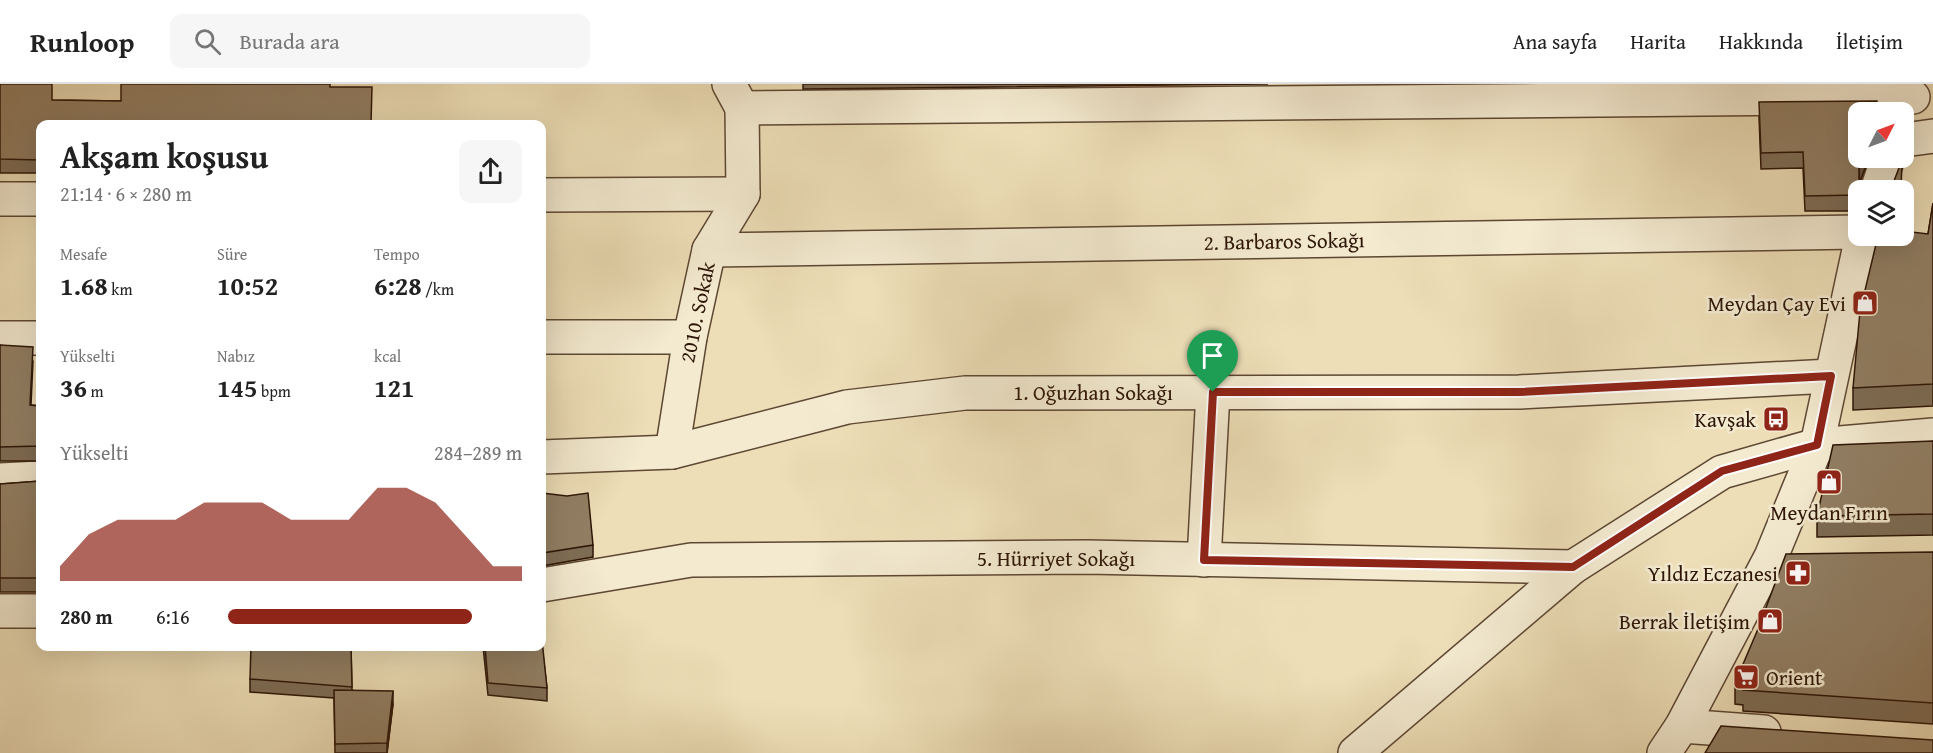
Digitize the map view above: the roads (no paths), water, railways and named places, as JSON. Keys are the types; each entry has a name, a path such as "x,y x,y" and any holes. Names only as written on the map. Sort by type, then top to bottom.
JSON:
{"street":[{"path":"546,195 743,194 735,96 1912,100"},
{"path":"1914,139 1933,136"},
{"name":"2010. Sokak","path":"672,452 690,337 709,250 743,194"},
{"path":"0,199 36,199"},
{"name":"2. Barbaros Sokağı","path":"709,250 1848,232"},
{"path":"1664,753 1682,726 1771,557 1817,445 1860,246"},
{"path":"546,337 690,337"},
{"path":"0,338 36,338"},
{"name":"1. Oğuzhan Sokağı","path":"546,457 672,452 847,407 965,393 1519,392 1831,376"},
{"path":"1204,560 1213,392"},
{"path":"1355,753 1573,567 1722,471 1817,445 1933,435"},
{"path":"0,480 36,478"},
{"path":"1771,557 1806,556"},
{"name":"5. Hürriyet Sokağı","path":"546,584 691,560 1088,557 1573,567"},
{"path":"0,611 36,611"},
{"path":"1682,726 1789,733"}],"place":[{"name":"Meydan Çay Evi","path":"1865,303"},
{"name":"Kavşak","path":"1776,419"},
{"name":"Meydan Fırın","path":"1829,482"},
{"name":"Yıldız Eczanesi","path":"1798,573"},
{"name":"Berrak İletişim","path":"1770,621"},
{"name":"Orient","path":"1746,677"}]}
